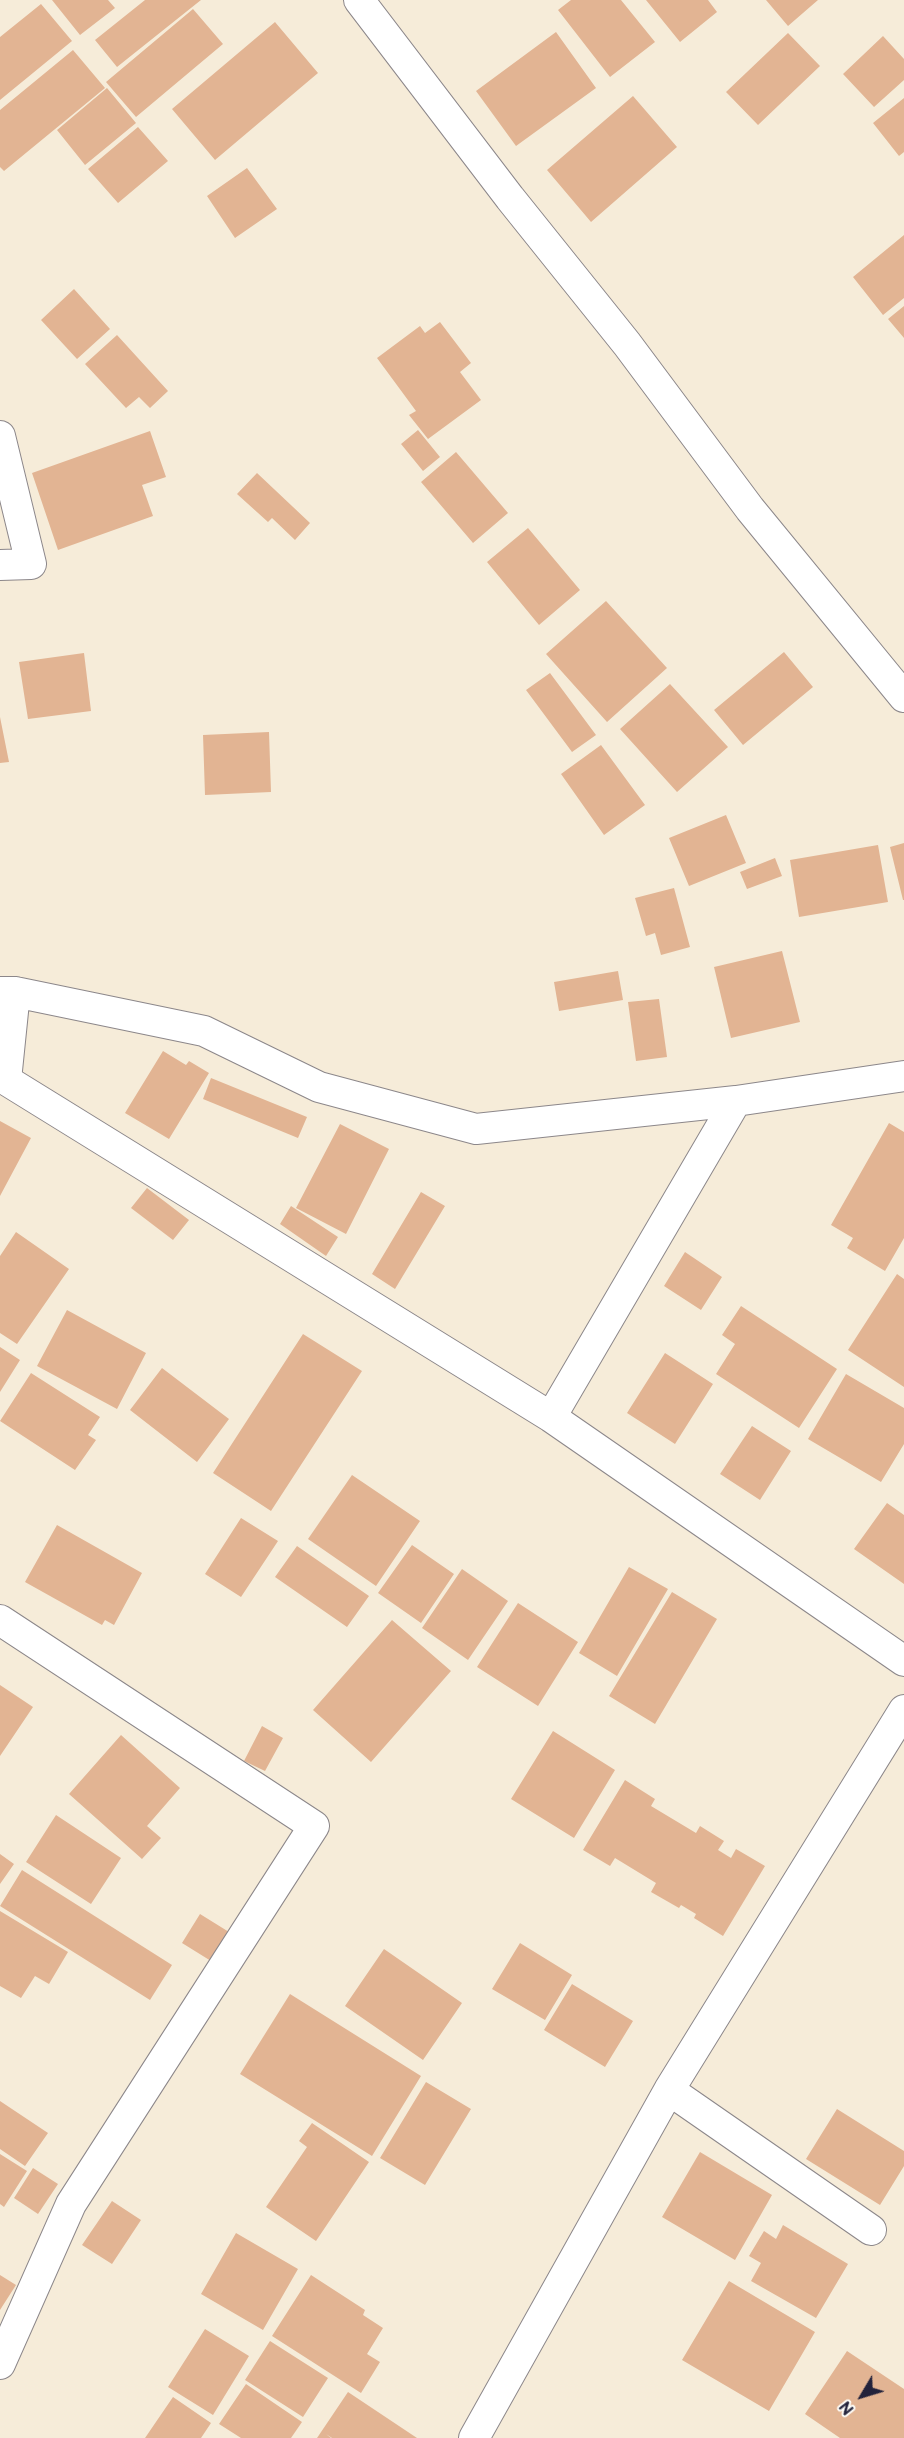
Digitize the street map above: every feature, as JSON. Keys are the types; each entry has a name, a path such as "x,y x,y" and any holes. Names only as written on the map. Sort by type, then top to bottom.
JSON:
{"street":[{"path":"359,0 517,207 627,344 750,508 904,697"},
{"path":"0,436 31,564 0,565"},
{"path":"904,1076 736,1101 476,1129 319,1087 204,1032 7,992 6,1080 551,1418 904,1661"},
{"path":"551,1418 736,1101"},
{"path":"0,1620 314,1826 71,2204 0,2364"},
{"path":"474,2438 669,2090 904,1710"},
{"path":"669,2090 871,2229"}],"building":[{"path":"52,0 108,0 115,8 80,35"},
{"path":"145,0 201,0 117,67 95,40"},
{"path":"571,0 621,0 655,42 610,77 558,10"},
{"path":"646,0 708,0 717,12 680,42"},
{"path":"766,0 818,0 788,26"},
{"path":"41,4 72,41 0,100 0,37"},
{"path":"193,9 223,44 136,117 106,82"},
{"path":"275,22 318,73 215,160 172,109"},
{"path":"556,32 596,88 516,146 476,91"},
{"path":"788,33 820,66 758,125 726,92"},
{"path":"883,36 904,59 904,80 874,107 843,74"},
{"path":"73,50 105,88 4,171 0,167 0,110"},
{"path":"107,88 136,123 85,165 57,130"},
{"path":"633,96 677,147 591,222 547,170"},
{"path":"904,98 904,152 899,156 873,123"},
{"path":"138,127 168,161 118,203 88,169"},
{"path":"247,168 277,209 235,238 207,196"},
{"path":"904,235 904,298 883,315 853,277"},
{"path":"74,289 110,329 77,359 41,320"},
{"path":"904,306 904,338 888,319"},
{"path":"440,322 471,363 460,372 481,400 428,439 409,415 416,411 377,358 420,326 425,333"},
{"path":"117,335 168,391 150,408 139,397 126,408 85,364"},
{"path":"418,430 440,457 423,471 401,444"},
{"path":"150,431 166,477 142,485 153,516 58,550 32,473"},
{"path":"456,452 508,513 473,543 421,482"},
{"path":"257,473 310,523 295,540 272,518 268,522 237,494"},
{"path":"528,528 580,590 539,625 487,562"},
{"path":"606,601 667,668 607,722 546,654"},
{"path":"784,652 813,687 743,745 714,710"},
{"path":"84,653 91,711 28,719 19,662"},
{"path":"550,673 596,735 572,752 526,690"},
{"path":"670,684 728,747 677,792 620,729"},
{"path":"0,717 9,762 0,763"},
{"path":"269,732 271,792 205,795 203,735"},
{"path":"601,745 645,805 604,835 561,774"},
{"path":"726,815 746,863 689,886 669,838"},
{"path":"904,843 904,900 903,900 890,847"},
{"path":"878,845 888,902 799,917 790,860"},
{"path":"775,858 782,876 747,889 740,872"},
{"path":"674,888 690,947 661,955 655,933 646,936 635,898"},
{"path":"782,951 800,1022 731,1038 714,967"},
{"path":"618,971 623,1000 559,1011 554,982"},
{"path":"659,999 667,1057 636,1061 628,1002"},
{"path":"163,1051 186,1065 189,1061 209,1073 169,1139 125,1113"},
{"path":"211,1078 307,1117 298,1138 203,1099"},
{"path":"0,1121 31,1138 0,1196"},
{"path":"889,1123 904,1132 904,1238 885,1271 847,1248 853,1238 831,1225"},
{"path":"340,1124 389,1149 346,1234 296,1208"},
{"path":"147,1188 189,1220 173,1240 131,1208"},
{"path":"421,1192 445,1206 395,1289 372,1274"},
{"path":"291,1206 338,1237 326,1256 280,1224"},
{"path":"16,1232 69,1269 17,1344 0,1333 0,1256"},
{"path":"685,1252 722,1277 701,1310 664,1286"},
{"path":"897,1274 904,1279 904,1387 848,1350"},
{"path":"741,1306 837,1369 799,1428 716,1374 735,1344 722,1335"},
{"path":"67,1310 146,1353 117,1409 37,1366"},
{"path":"303,1334 362,1371 271,1511 213,1473"},
{"path":"0,1347 20,1360 0,1392"},
{"path":"665,1353 713,1384 675,1444 627,1413"},
{"path":"162,1368 229,1419 197,1462 130,1410"},
{"path":"31,1373 100,1417 88,1435 96,1440 75,1470 0,1421"},
{"path":"846,1374 904,1408 904,1444 881,1482 808,1439"},
{"path":"752,1426 791,1451 760,1500 720,1474"},
{"path":"352,1475 420,1521 376,1586 308,1539"},
{"path":"887,1503 904,1515 904,1584 854,1549"},
{"path":"241,1518 278,1541 241,1597 205,1574"},
{"path":"57,1525 142,1573 114,1625 105,1620 102,1625 25,1582"},
{"path":"412,1545 454,1574 421,1623 378,1593"},
{"path":"297,1546 369,1596 347,1627 275,1577"},
{"path":"629,1567 668,1589 617,1676 579,1653"},
{"path":"462,1569 508,1601 468,1660 422,1628"},
{"path":"672,1592 717,1619 655,1724 609,1696"},
{"path":"518,1603 578,1642 538,1706 477,1667"},
{"path":"392,1620 451,1671 371,1762 313,1710"},
{"path":"0,1685 33,1707 0,1756"},
{"path":"262,1726 283,1738 265,1771 244,1761"},
{"path":"553,1731 615,1770 574,1838 511,1799"},
{"path":"121,1735 180,1788 147,1826 161,1838 142,1859 69,1794"},
{"path":"625,1780 655,1799 651,1806 696,1833 700,1826 724,1841 718,1850 731,1858 736,1849 765,1866 723,1936 694,1918 696,1914 681,1905 679,1908 651,1892 656,1883 615,1858 610,1866 583,1850"},
{"path":"56,1815 121,1858 91,1904 26,1862"},
{"path":"0,1854 14,1864 0,1884"},
{"path":"22,1870 172,1965 150,2000 0,1906"},
{"path":"0,1911 68,1952 49,1984 35,1976 21,1998 0,1986"},
{"path":"200,1914 229,1932 211,1961 182,1943"},
{"path":"520,1943 572,1975 545,2020 492,1989"},
{"path":"384,1949 462,2003 423,2060 345,2006"},
{"path":"572,1984 633,2021 605,2067 544,2030"},
{"path":"290,1994 421,2076 372,2156 240,2074"},
{"path":"426,2082 471,2109 425,2185 380,2158"},
{"path":"0,2101 48,2133 25,2166 0,2149"},
{"path":"837,2109 904,2151 904,2166 880,2205 806,2159"},
{"path":"312,2123 369,2162 316,2241 266,2207 307,2147 299,2141"},
{"path":"700,2152 772,2195 735,2260 662,2217"},
{"path":"0,2154 27,2171 4,2207 0,2204"},
{"path":"33,2168 58,2184 38,2214 14,2198"},
{"path":"112,2201 141,2220 112,2264 82,2245"},
{"path":"783,2225 848,2264 816,2318 751,2281 761,2263 749,2256 764,2231 776,2239"},
{"path":"236,2233 298,2269 263,2330 201,2294"},
{"path":"0,2275 16,2285 0,2310"},
{"path":"311,2275 365,2310 363,2315 383,2328 367,2354 380,2362 361,2393 272,2336"},
{"path":"729,2281 815,2332 769,2411 682,2360"},
{"path":"205,2329 249,2356 213,2415 168,2387"},
{"path":"270,2341 328,2378 303,2417 245,2380"},
{"path":"847,2351 904,2389 904,2438 840,2438 805,2414"},
{"path":"246,2384 302,2422 291,2438 241,2438 219,2424"},
{"path":"348,2392 417,2438 332,2438 326,2434 331,2438 317,2438"},
{"path":"173,2397 211,2423 201,2438 145,2438"}]}
